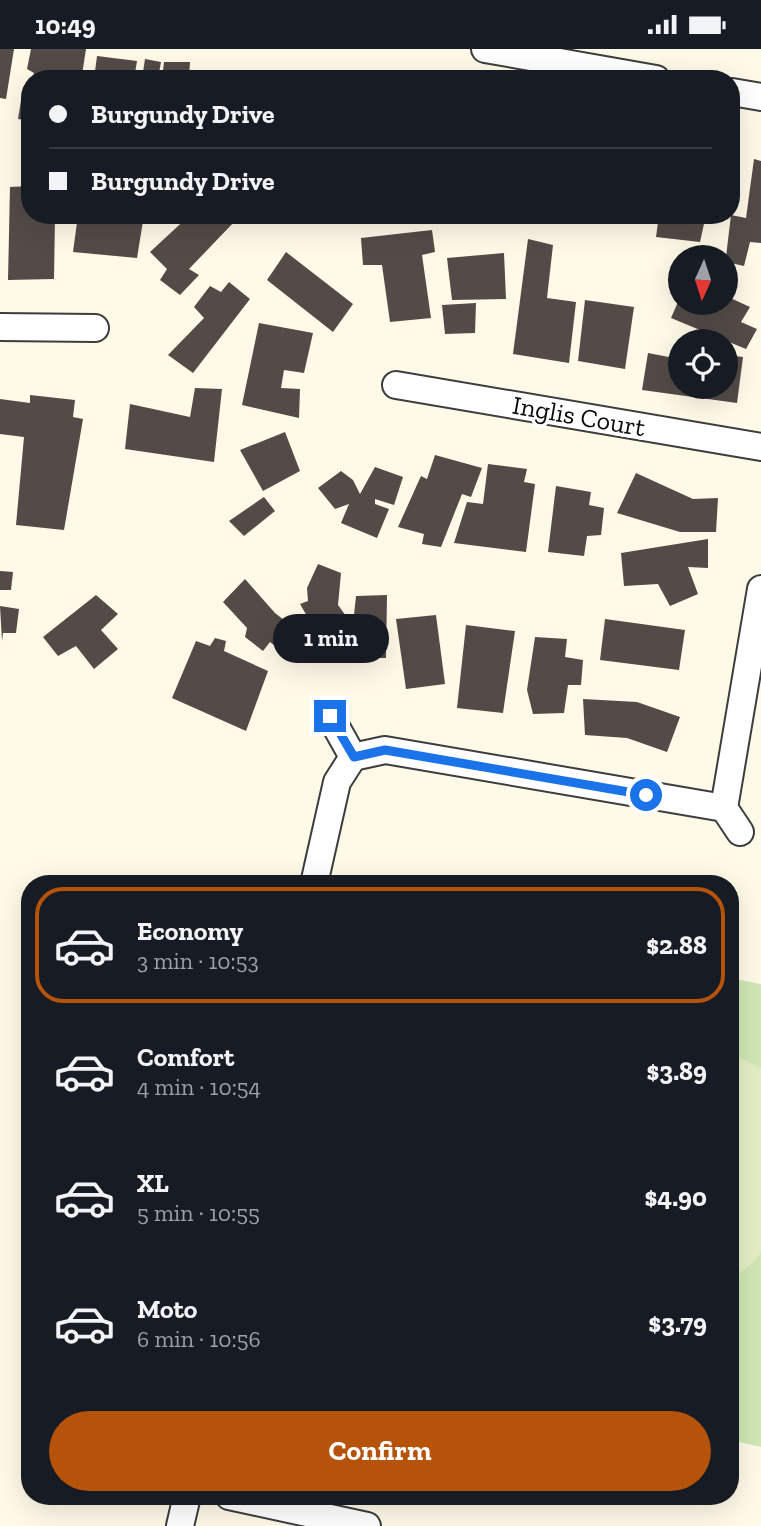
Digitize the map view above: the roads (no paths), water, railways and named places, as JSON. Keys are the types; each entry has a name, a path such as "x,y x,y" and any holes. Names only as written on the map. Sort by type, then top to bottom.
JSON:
{"street":[{"path":"485,49 605,70"},
{"path":"740,93 761,97"},
{"path":"0,327 95,328"},
{"name":"Inglis Court","path":"396,385 761,447"},
{"path":"740,832 724,808 761,589"},
{"path":"330,716 354,757"},
{"path":"316,875 337,782 354,757 385,750 724,808"},
{"path":"180,1526 185,1505"},
{"path":"270,1505 367,1526"}]}
